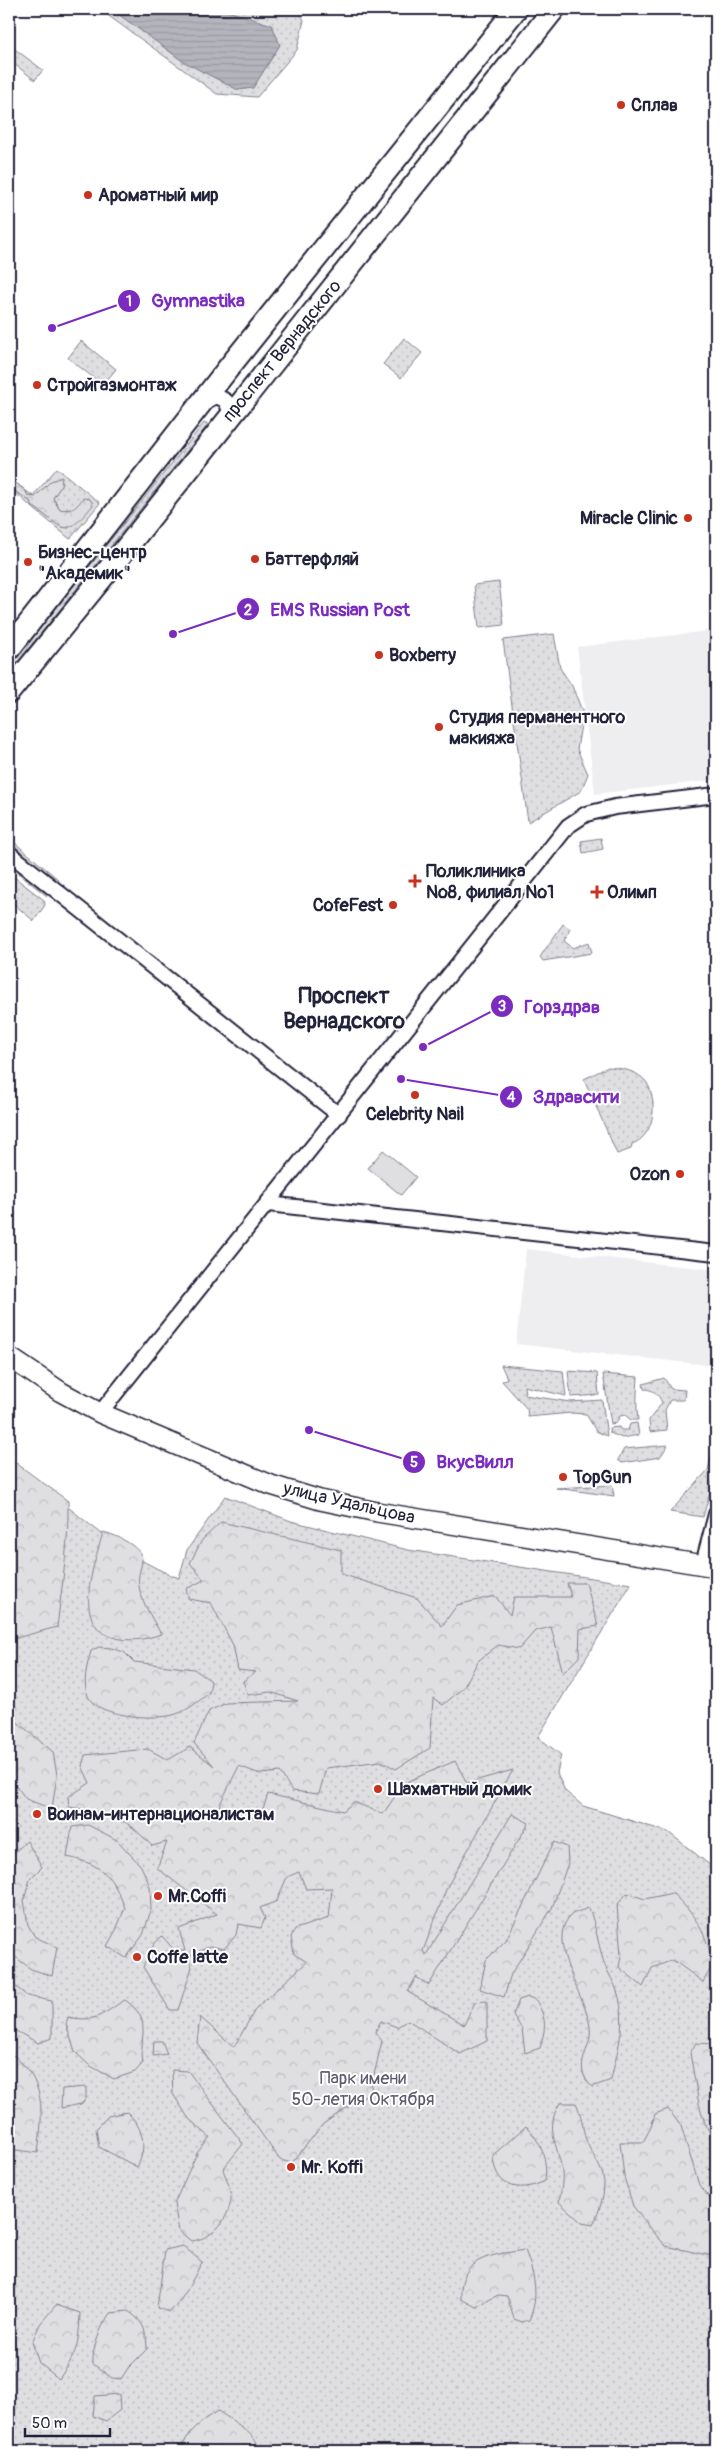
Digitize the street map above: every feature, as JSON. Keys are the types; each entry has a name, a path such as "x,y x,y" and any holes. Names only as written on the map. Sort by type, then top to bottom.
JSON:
{"main road":[{"name":"проспект Вернадского","path":"9,649 516,9"},
{"name":"проспект Вернадского","path":"9,692 554,9"}],"street":[{"path":"203,402 212,396 222,398 229,406 230,411 226,421"},
{"path":"100,1414 568,826 586,814 615,807 716,794"},
{"path":"9,853 339,1115"},
{"path":"268,1204 716,1253"},
{"name":"улица Удальцова","path":"9,1357 61,1392 100,1414 262,1482 320,1500 386,1513 710,1566"},
{"path":"710,1566 716,1514"}],"shaded area":[{"path":"111,9 222,9 272,25 280,45 253,88 238,90 184,62"},
{"path":"716,630 716,780 595,794 577,647"},
{"path":"526,1249 716,1270 716,1366 516,1344"}],"green space":[{"path":"99,9 298,9 304,20 297,50 257,97 217,94"},
{"path":"12,47 43,70 35,80 9,60 9,51"},
{"path":"404,338 422,353 401,378 383,364"},
{"path":"81,341 116,369 103,385 68,358"},
{"path":"204,423 207,423 207,426 9,673 9,667"},
{"path":"57,468 100,503 70,539 9,488 31,502 31,505 61,527 69,528 76,508 61,510 53,498 61,486 51,481 35,497 28,496 25,490 33,496"},
{"path":"62,477 61,486 53,498 59,509 67,510 73,508 83,498 90,499 93,505 83,517 69,527 57,524 31,505 31,502 9,487 9,478 25,490 28,496 35,497 51,481"},
{"path":"499,582 504,625 479,628 474,585"},
{"path":"554,634 560,668 572,686 583,713 577,749 588,774 581,791 528,822 503,640"},
{"path":"601,838 603,849 583,853 581,841"},
{"path":"15,843 59,880 55,885 11,849"},
{"path":"9,861 50,893 47,896 9,866"},
{"path":"9,873 44,900 45,905 34,921 9,900"},
{"path":"563,924 570,929 564,941 573,948 589,942 592,953 543,961 540,957"},
{"path":"608,1067 624,1069 644,1079 653,1099 652,1118 646,1134 632,1144 631,1149 617,1154 584,1079"},
{"path":"383,1150 416,1177 401,1195 368,1168"},
{"path":"501,1365 563,1371 566,1396 524,1386 525,1395 570,1402 602,1400 607,1436 596,1431 586,1414 571,1413 528,1417 527,1409 502,1381 507,1378"},
{"path":"568,1371 597,1373 599,1395 571,1397"},
{"path":"603,1374 638,1377 638,1420 631,1420 625,1415 620,1416 616,1423 611,1424"},
{"path":"664,1378 671,1389 685,1390 684,1400 670,1400 665,1410 667,1430 650,1432 649,1420 662,1403 655,1393 644,1389 643,1384"},
{"path":"637,1423 639,1435 622,1438 610,1433 609,1428 619,1427 621,1430 628,1430 630,1424"},
{"path":"716,1443 716,1471 703,1517 670,1512 708,1470 714,1444"},
{"path":"668,1445 660,1457 622,1463 618,1460 624,1449"},
{"name":"Парк имени 50-летия Октября","path":"9,1457 90,1525 112,1541 134,1556 179,1578 187,1550 225,1496 291,1521 408,1550 631,1584 538,1737 561,1755 557,1773 565,1791 583,1806 668,1832 716,1870 716,2451 9,2451"},
{"path":"9,1458 68,1501 68,1517 65,1564 57,1627 9,1640"},
{"path":"612,1485 614,1496 556,1488"},
{"path":"221,1522 341,1550 341,1574 417,1598 442,1626 457,1605 495,1596 510,1615 514,1597 571,1597 567,1583 586,1583 598,1626 580,1629 579,1657 563,1673 551,1627 535,1631 519,1649 498,1645 478,1661 464,1687 443,1705 433,1698 430,1748 396,1769 381,1761 326,1768 319,1794 292,1791 280,1772 260,1774 239,1766 219,1806 259,1820 268,1794 343,1811 354,1802 383,1814 404,1783 455,1761 467,1783 513,1770 447,1887 423,1951 426,1955 512,1814 529,1823 429,1985 416,1977 408,1992 464,2025 475,2002 487,2001 487,2041 460,2054 408,2020 397,2027 381,2021 375,2032 382,2041 370,2092 323,2124 292,2163 280,2160 197,2043 200,2017 234,2047 256,2008 307,1962 294,1954 291,1937 295,1929 329,1918 332,1888 306,1889 299,1872 287,1877 277,1901 260,1908 265,1918 261,1928 238,1924 236,1935 224,1949 210,1946 188,1957 192,1967 178,2010 170,2010 143,1967 154,1944 162,1936 175,1951 185,1951 179,1929 217,1914 157,1868 167,1842 152,1846 124,1821 96,1811 69,1807 68,1797 90,1783 82,1766 85,1755 148,1749 168,1760 190,1747 214,1766 194,1743 209,1711 226,1703 298,1701 270,1692 248,1695 243,1681 256,1672 238,1670 233,1645 211,1603 189,1599 186,1589 204,1580 190,1563 202,1540"},
{"path":"103,1532 127,1542 138,1550 141,1555 142,1560 138,1581 140,1591 146,1608 161,1634 136,1640 118,1639 99,1630 92,1619 89,1605 89,1590"},
{"path":"99,1647 124,1652 134,1662 194,1669 211,1681 209,1693 192,1706 173,1715 140,1717 113,1713 102,1709 93,1703 88,1696 85,1685 91,1651"},
{"path":"9,1715 53,1752 57,1775 52,1809 26,1799 9,1776"},
{"path":"88,1825 117,1840 141,1866 150,1886 151,1910 143,1935 126,1958 107,1946 125,1908 115,1887 104,1873 89,1863 67,1857 72,1827"},
{"path":"27,1841 42,1867 30,1879 24,1900 28,1925 35,1937 57,1947 52,1976 31,1969 9,1952 9,1857"},
{"path":"554,1842 567,1847 568,1863 552,1908 511,1974 504,1997 480,1989 486,1960 506,1940"},
{"path":"627,1893 645,1899 672,1893 687,1909 699,1925 713,1965 703,1982 673,1960 652,1968 643,1987 619,1967 621,1956 617,1905"},
{"path":"589,1908 604,1963 618,1994 622,2016 620,2038 611,2080 592,2087 586,2079 582,2064 590,2035 590,2027 587,2014 564,1954 562,1939 564,1926 571,1915"},
{"path":"9,1981 27,1996 52,2001 52,2038 38,2043 16,2031 9,2033 9,2009 14,2003 9,1999"},
{"path":"528,1997 536,2000 540,2007 544,2018 544,2028 540,2048 525,2053 522,2029 513,2015 519,2000"},
{"path":"125,2000 134,2007 142,2021 143,2063 135,2072 114,2079 89,2065 75,2052 66,2024 68,2017 78,2019 93,2018"},
{"path":"154,2041 162,2041 167,2054 153,2056"},
{"path":"696,2043 711,2044 716,2047 716,2139 706,2127 699,2104 690,2053"},
{"path":"9,2052 30,2074 40,2097 41,2123 38,2153 9,2149"},
{"path":"172,2070 188,2071 243,2144 223,2169 231,2195 228,2211 224,2219 220,2226 207,2236 191,2241 179,2231 174,2204 197,2153 210,2137 189,2119 173,2094"},
{"path":"86,2087 86,2099 81,2104 61,2108 62,2089"},
{"path":"560,2103 576,2103 580,2112 586,2140 603,2176 603,2194 593,2225 582,2223 559,2202 562,2171 554,2137 553,2121"},
{"path":"668,2109 681,2126 699,2185 716,2206 716,2257 666,2246 633,2206 624,2177 620,2142 643,2142 655,2114"},
{"path":"127,2112 137,2124 142,2138 142,2152 137,2167 99,2147 96,2129 108,2116"},
{"path":"526,2126 536,2138 542,2151 546,2173 545,2181 526,2187 517,2187 503,2181 494,2166 493,2155"},
{"path":"183,2246 202,2262 184,2295 170,2312 157,2308 165,2250"},
{"path":"525,2250 531,2268 535,2294 529,2320 522,2322 514,2319 507,2296 498,2295 476,2307 461,2299 465,2274 471,2266 490,2256"},
{"path":"56,2305 80,2313 76,2348 59,2379 39,2363 32,2342 40,2324"},
{"path":"128,2311 138,2319 143,2327 147,2349 128,2368 121,2379 112,2378 93,2364 95,2344 110,2313"},
{"path":"119,2394 120,2410 106,2421 93,2416 95,2396"},
{"path":"218,2411 249,2433 259,2451 181,2451 191,2432 200,2423"}],"place":[{"name":"Сплав","path":"621,105"},
{"name":"Ароматный мир","path":"88,195"},
{"name":"Gymnastika","path":"52,328"},
{"name":"Стройгазмонтаж","path":"37,385"},
{"name":"Miracle Clinic","path":"688,518"},
{"name":"Баттерфляй","path":"255,559"},
{"name":"Бизнес-центр \"Академик\"","path":"28,562"},
{"name":"EMS Russian Post","path":"173,634"},
{"name":"Boxberry","path":"379,655"},
{"name":"Студия перманентного макияжа","path":"439,727"},
{"name":"Поликлиника №8, филиал №1","path":"415,881"},
{"name":"Олимп","path":"597,892"},
{"name":"CofeFest","path":"393,905"},
{"name":"Горздрав","path":"423,1047"},
{"name":"Здравсити","path":"401,1079"},
{"name":"Celebrity Nail","path":"415,1095"},
{"name":"Ozon","path":"680,1174"},
{"name":"ВкусВилл","path":"309,1430"},
{"name":"TopGun","path":"563,1477"},
{"name":"Шахматный домик","path":"378,1789"},
{"name":"Воинам-интернационалистам","path":"37,1814"},
{"name":"Mr.Coffi","path":"158,1896"},
{"name":"Coffe latte","path":"137,1957"},
{"name":"Mr. Koffi","path":"291,2167"}],"district":[{"name":"Проспект Вернадского","path":"344,1008"}]}
